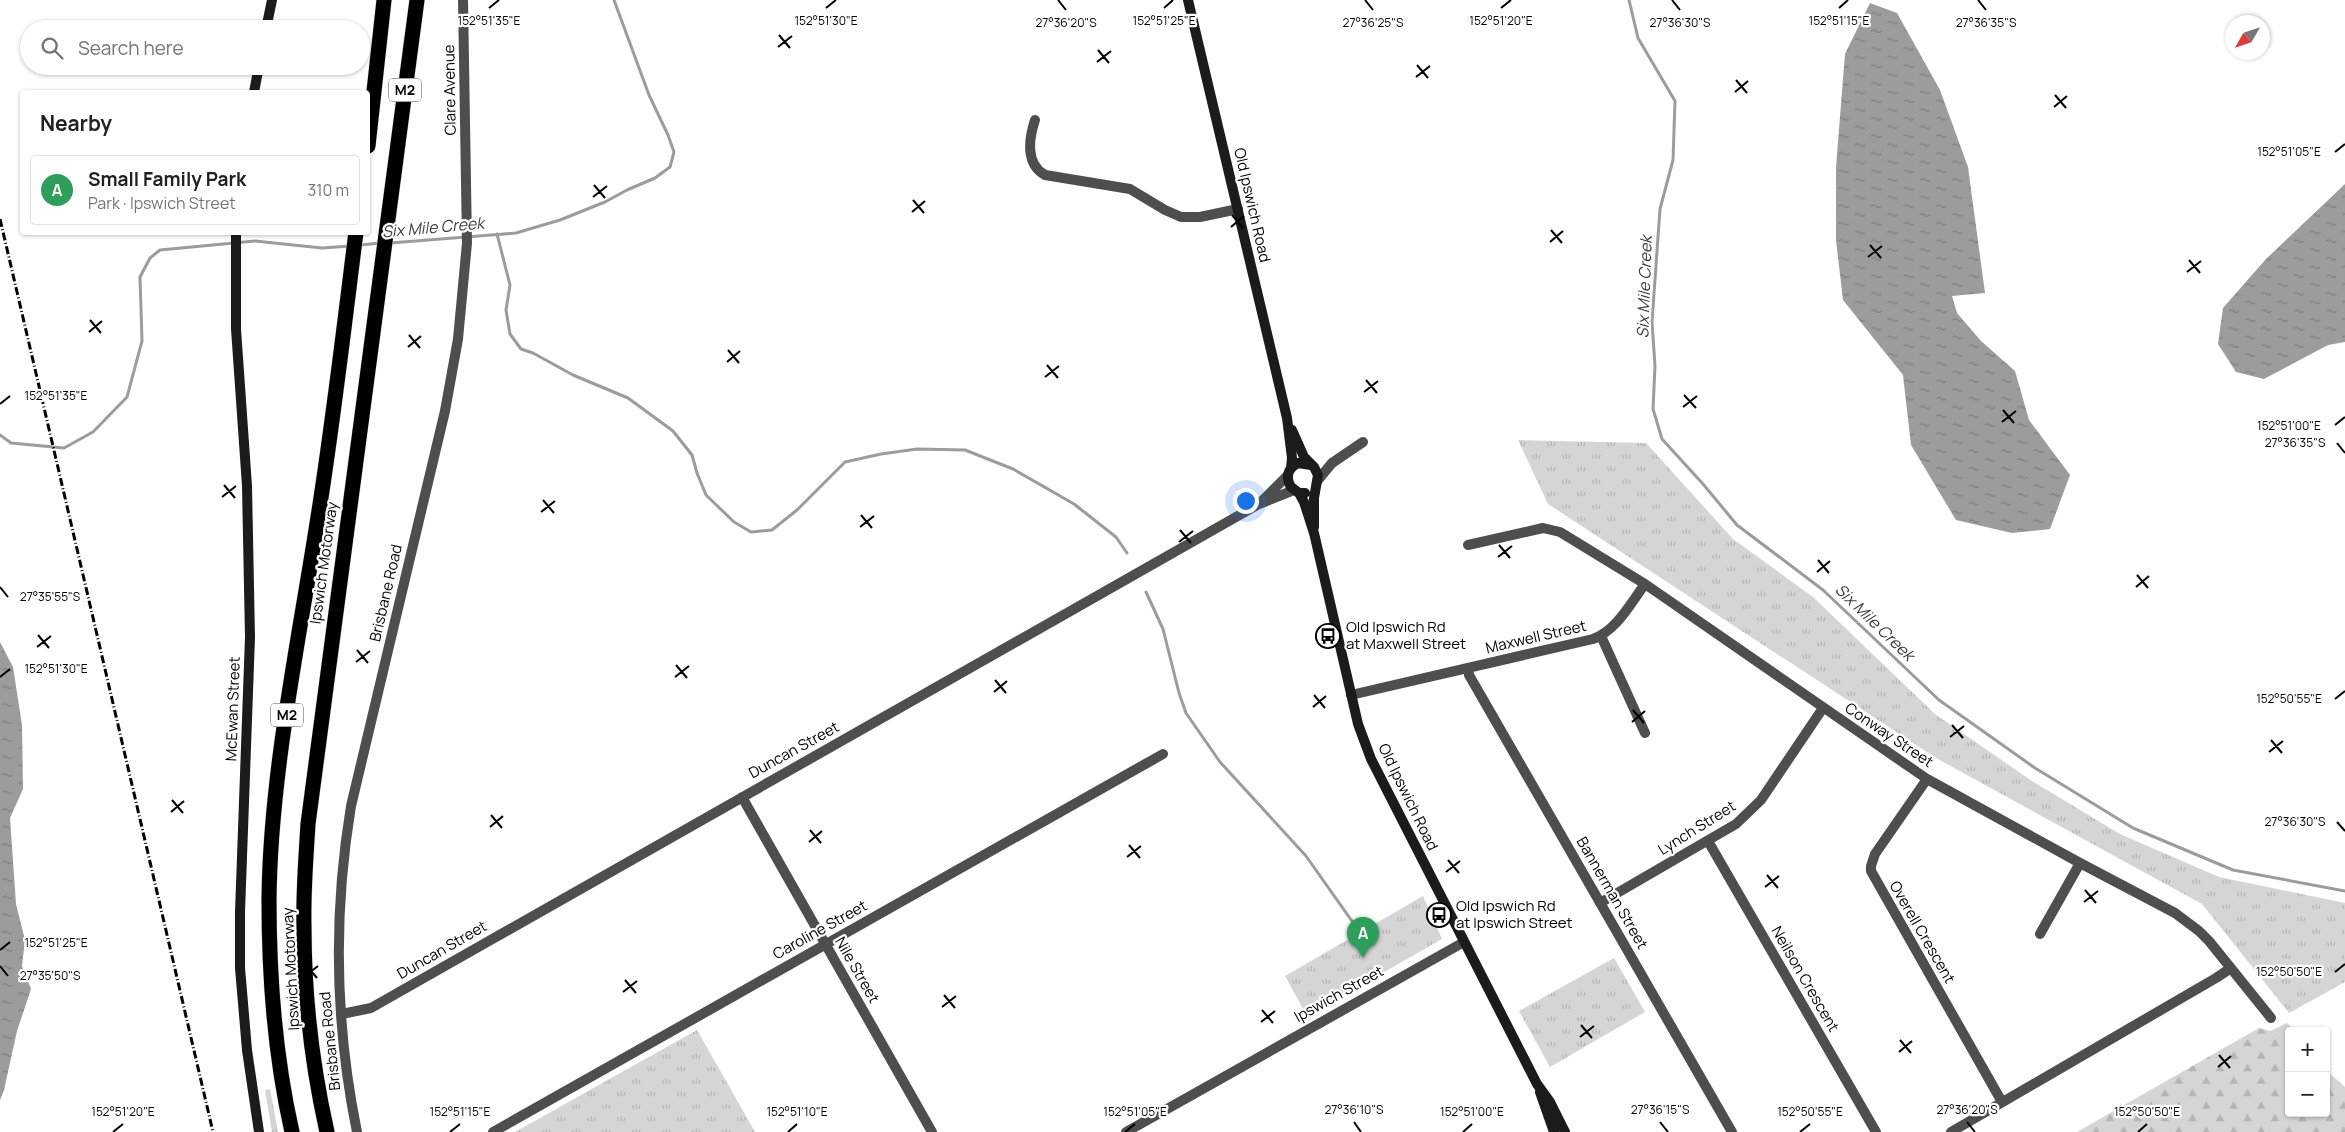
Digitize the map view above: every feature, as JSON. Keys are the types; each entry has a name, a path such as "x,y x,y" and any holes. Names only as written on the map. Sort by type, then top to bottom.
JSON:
{"highway":[{"name":"M2","path":"370,128 384,0"},
{"name":"Ipswich Motorway","path":"327,1132 312,1042 306,972 304,927 308,824 417,0"},
{"name":"Ipswich Motorway","path":"292,1132 274,1010 269,901 272,847 287,717 318,515 356,235"}],"main road":[{"path":"268,20 272,0"},
{"name":"Old Ipswich Road","path":"1188,0 1287,418 1292,458 1289,472"},
{"path":"254,90 257,75"},
{"name":"McEwan Street","path":"236,235 235,286 247,486 250,637 240,912 240,968 246,1050 259,1132"},
{"name":"Old Ipswich Road","path":"1287,418 1301,452 1312,466"},
{"path":"1303,462 1312,466 1317,483 1308,492 1296,491 1289,484 1289,472 1303,462"},
{"name":"Old Ipswich Road","path":"1314,533 1317,483"},
{"name":"Old Ipswich Road","path":"1296,491 1304,502 1314,533 1351,695 1361,731 1378,774 1537,1084 1554,1132"},
{"name":"Old Ipswich Road","path":"1537,1084 1550,1102 1565,1132"}],"street":[{"name":"Clare Avenue","path":"464,0 467,179"},
{"path":"1035,120 1031,133 1032,157 1037,169 1045,175 1122,187 1139,193 1165,210 1181,216 1200,217 1238,209"},
{"name":"Brisbane Road","path":"358,1132 348,1077 342,1014 338,946 342,868 351,806 444,411 463,306 467,243 467,179"},
{"path":"1317,483 1332,463 1363,442"},
{"path":"1312,466 1332,463"},
{"name":"Duncan Street","path":"1259,504 1289,472"},
{"name":"Duncan Street","path":"342,1014 371,1008 1259,504 1296,491"},
{"name":"Conway Street","path":"1468,545 1550,528 1645,584 1927,779 2080,864 2181,917 2204,936 2271,1018"},
{"name":"Maxwell Street","path":"1351,695 1601,636 1615,625 1645,584"},
{"path":"1601,636 1644,734"},
{"name":"Bannerman Street","path":"1468,668 1469,675 1732,1132"},
{"name":"Lynch Street","path":"1600,903 1736,824 1756,806 1824,708"},
{"name":"Caroline Street","path":"493,1132 1163,754"},
{"name":"Overell Crescent","path":"1927,779 1875,854 1871,872 2002,1102"},
{"name":"Nile Street","path":"742,796 932,1132"},
{"name":"Neilson Crescent","path":"1708,841 1876,1132"},
{"path":"2040,934 2080,864"},
{"name":"Ipswich Street","path":"1126,1132 1464,942"},
{"path":"1951,1132 2231,968"}],"green space":[{"path":"1518,440 1646,443 1733,539 1813,597 1935,714 2032,781 2120,834 2219,877 2345,903 2345,982 2289,1013 2202,904 1936,758 1548,504"},
{"path":"1423,896 1442,939 1307,1016 1285,976"},
{"path":"1614,958 1645,1012 1550,1067 1519,1011"},
{"path":"2287,1023 2292,1027 2285,1027 2285,1117 2330,1117 2330,1074 2345,1087 2345,1132 2077,1132 2259,1028 2270,1031"},
{"path":"697,1030 755,1132 515,1132"},
{"path":"270,1089 278,1132 272,1132 265,1090"}],"water":[{"path":"1870,3 1897,13 1940,90 1968,167 1985,293 1952,296 1957,313 1981,341 2015,371 2029,420 2070,475 2050,529 2012,533 1956,520 1911,445 1903,375 1843,300 1836,240 1836,167 1845,54"},
{"path":"2345,184 2345,342 2328,345 2264,379 2236,372 2218,344 2223,308 2266,259"},
{"path":"0,642 13,667 22,725 23,789 10,818 16,904 25,940 22,966 31,989 17,1031 0,1100"}],"waterway":[{"name":"Six Mile Creek","path":"390,243 516,233 560,220 605,202 655,178 670,167 674,152 649,95 614,0"},
{"name":"Six Mile Creek","path":"1629,0 1638,38 1675,101 1673,160 1660,209 1652,322 1655,366 1653,409 1662,439 1737,525 1823,590 1939,700 2035,768 2133,828 2233,870 2345,891"},
{"path":"497,234 510,285 506,310 510,334 521,349 533,353 573,375 628,398 673,431 692,455 706,495 734,522 751,532 772,530 797,510 845,462 917,449 965,450 1013,469 1074,504 1116,537 1127,553"},
{"name":"Six Mile Creek","path":"0,435 11,443 64,448 93,432 127,397 142,341 140,277 150,258 160,250 255,241 322,248 351,246"},
{"name":"Six Mile Creek","path":"360,245 381,243"},
{"path":"1146,592 1163,629 1186,713 1220,762 1306,856 1354,924"}],"railway":[{"path":"0,219 213,1132"}],"place":[{"name":"Old Ipswich Rd at Maxwell Street","path":"1328,636"},
{"name":"Old Ipswich Rd at Ipswich Street","path":"1439,915"},
{"name":"Small Family Park","path":"1363,958"}]}
